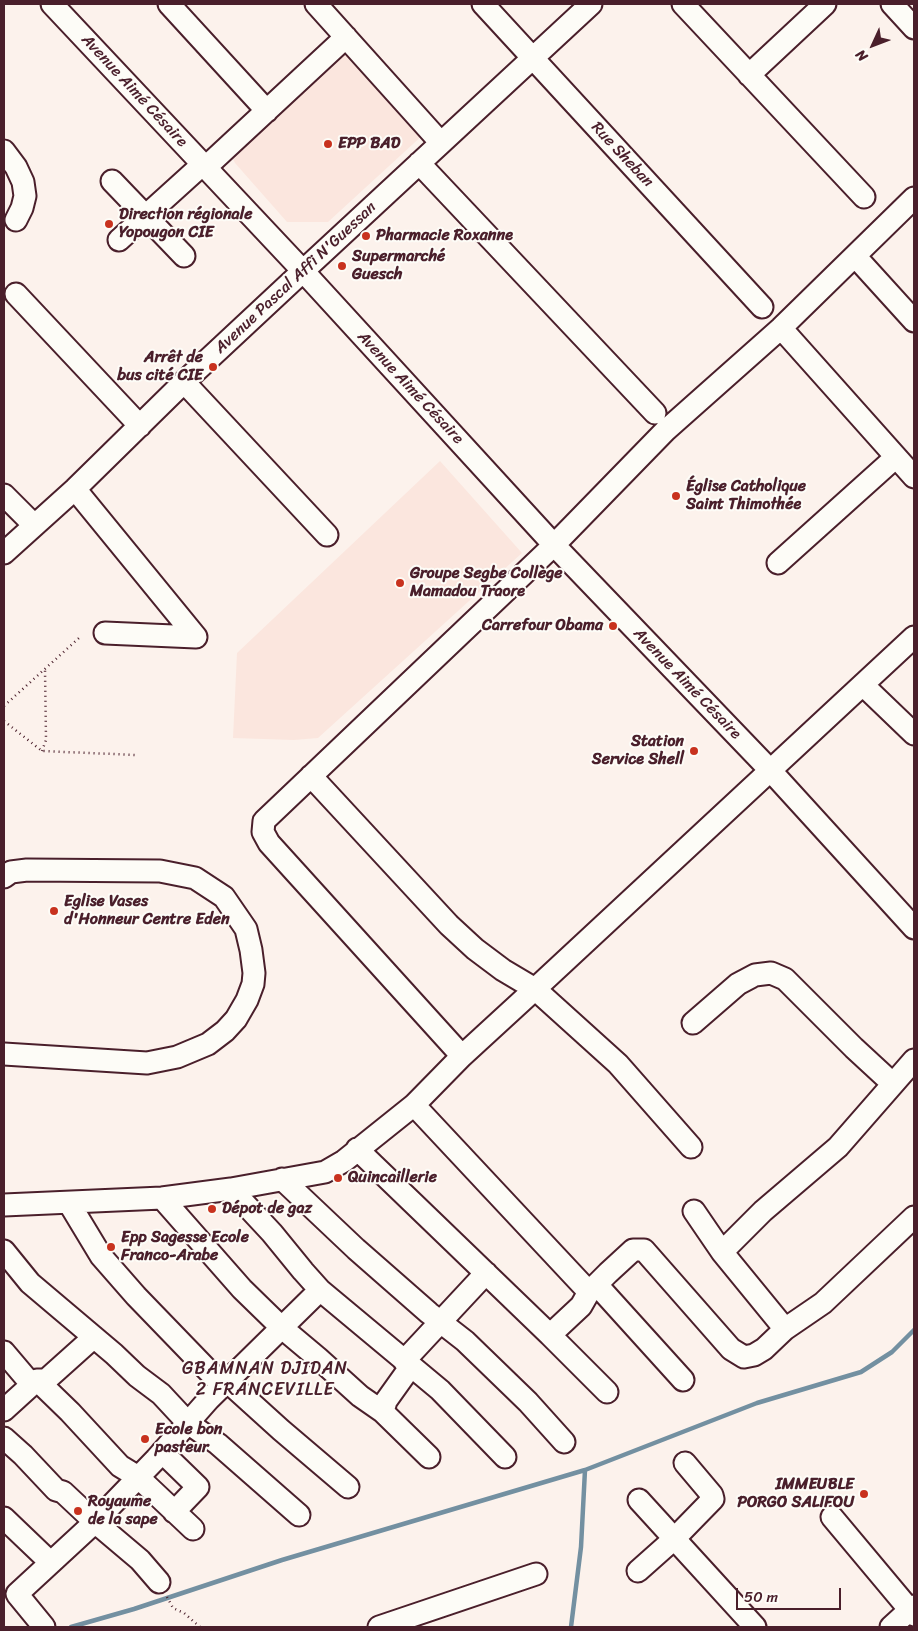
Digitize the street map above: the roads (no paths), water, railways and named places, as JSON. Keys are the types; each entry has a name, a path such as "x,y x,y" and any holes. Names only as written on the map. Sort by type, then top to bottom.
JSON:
{"street":[{"name":"Avenue Aimé Césaire","path":"52,4 303,271 554,545 770,770 914,928"},
{"path":"169,4 267,111"},
{"path":"316,4 441,143"},
{"name":"Rue Sheban","path":"483,4 762,307"},
{"name":"Avenue Pascal Affi N'Guessan","path":"4,554 75,489 184,382 591,4"},
{"path":"683,4 864,197"},
{"path":"749,75 824,4"},
{"path":"892,4 914,28"},
{"path":"119,240 267,111 346,37"},
{"path":"4,151 16,167 23,182 25,196 16,220"},
{"path":"419,163 655,413"},
{"path":"112,181 184,256"},
{"path":"462,1056 269,843 263,832 264,821 554,545 666,431 781,328 914,199"},
{"path":"856,256 914,321"},
{"path":"16,294 140,426"},
{"path":"781,328 914,476"},
{"path":"184,382 327,535"},
{"path":"778,564 896,457"},
{"path":"75,489 196,637 105,633"},
{"path":"4,495 34,526"},
{"path":"4,1205 162,1198 231,1189 325,1172 344,1161 414,1105 462,1056 914,637"},
{"path":"863,685 914,734"},
{"path":"311,776 449,925 475,949 503,970 534,989 618,1064 691,1147"},
{"path":"4,877 12,872 26,870 160,871 195,878 224,897 246,930 254,973 253,984 247,1000 236,1019 208,1044 178,1057 147,1063 4,1054"},
{"path":"693,1023 738,984 755,975 771,973 785,979 849,1044 893,1084"},
{"path":"722,1252 763,1211 838,1147 914,1060"},
{"path":"414,1105 682,1380"},
{"path":"357,1149 550,1335 606,1392"},
{"path":"282,1179 356,1249 440,1322 465,1341 500,1374 564,1442"},
{"path":"231,1189 320,1290 440,1390 506,1457"},
{"path":"162,1198 242,1289 281,1327 360,1396 383,1412 429,1457"},
{"path":"70,1203 101,1256 136,1296 226,1384 348,1487"},
{"path":"694,1211 722,1252 785,1329"},
{"path":"550,1335 581,1306 593,1288 633,1250 644,1250 731,1349 744,1357 754,1355 764,1349 785,1329 823,1303 914,1217"},
{"path":"5,1254 30,1283 137,1376 161,1394 188,1423 218,1444 299,1515"},
{"path":"383,1412 386,1401 407,1364 440,1322 486,1273"},
{"path":"11,1590 17,1594 94,1522 162,1452 209,1399 320,1290"},
{"path":"4,1410 35,1383 46,1380 94,1337"},
{"path":"4,1352 35,1383 70,1412 120,1466 138,1477 193,1529"},
{"path":"4,1438 56,1490 63,1492 94,1522 140,1560 163,1589"},
{"path":"162,1452 198,1486 174,1512"},
{"path":"638,1571 674,1539 713,1499 712,1495 685,1463"},
{"path":"639,1500 755,1627"},
{"path":"832,1517 913,1611 892,1627"},
{"path":"4,1518 50,1562"},
{"path":"379,1627 407,1623 536,1574"},
{"path":"11,1590 44,1627"}],"waterway":[{"path":"71,1627 134,1609 282,1560 585,1470 757,1403 861,1372 892,1352 914,1330"},
{"path":"571,1627 581,1547 585,1470"}],"place":[{"name":"EPP BAD","path":"328,144"},
{"name":"Direction régionale Yopougon CIE","path":"109,224"},
{"name":"Pharmacie Roxanne","path":"366,236"},
{"name":"Supermarché Guesch","path":"342,266"},
{"name":"Arrêt de bus cité CIE","path":"213,367"},
{"name":"Église Catholique Saint Thimothée","path":"676,496"},
{"name":"Groupe Segbe Collège Mamadou Traore","path":"400,583"},
{"name":"Carrefour Obama","path":"613,626"},
{"name":"Station Service Shell","path":"694,751"},
{"name":"Eglise Vases d'Honneur Centre Eden","path":"54,911"},
{"name":"Quincaillerie","path":"338,1178"},
{"name":"Dépot de gaz","path":"212,1209"},
{"name":"Epp Sagesse Ecole Franco-Arabe","path":"111,1247"},
{"name":"Ecole bon pasteur","path":"145,1439"},
{"name":"IMMEUBLE PORGO SALIFOU","path":"864,1494"},
{"name":"Royaume de la sape","path":"78,1511"}],"district":[{"name":"GBAMNAN DJIDAN 2 FRANCEVILLE","path":"265,1379"}]}
